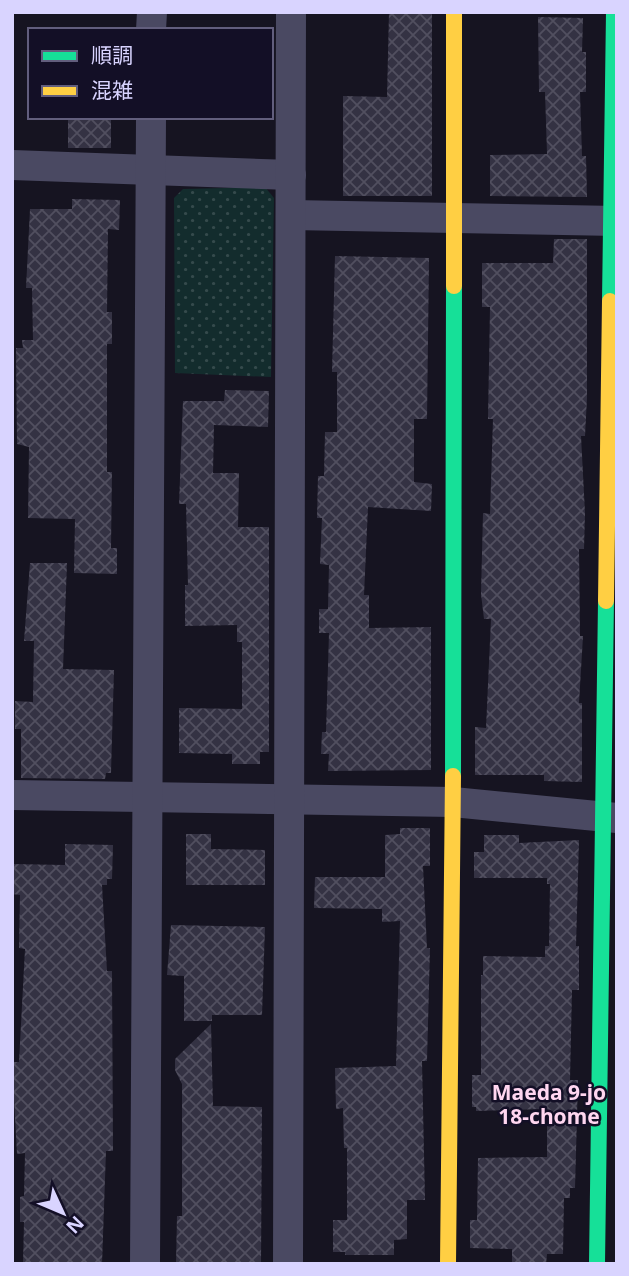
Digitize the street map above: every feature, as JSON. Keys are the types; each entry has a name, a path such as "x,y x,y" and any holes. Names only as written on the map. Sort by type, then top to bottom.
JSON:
{"street":[{"path":"288,1264 291,12"},
{"path":"448,1264 453,802 453,12"},
{"path":"597,1264 610,818 614,12"},
{"path":"145,1264 145,799 151,119"},
{"path":"12,165 291,175"},
{"path":"291,215 614,221"},
{"path":"12,795 453,802 610,818"}],"green space":[{"path":"265,187 274,198 271,377 175,373 174,198 183,189"}],"building":[{"path":"389,12 432,12 432,196 343,196 343,96 387,97"},
{"path":"538,17 583,18 582,52 586,52 586,92 580,92 582,156 586,156 587,197 490,196 490,155 547,154 545,92 539,92"},
{"path":"68,119 111,119 111,148 68,148"},
{"path":"72,199 120,200 119,230 108,229 107,312 112,312 112,344 107,344 107,472 112,472 111,548 117,548 117,574 74,573 75,519 28,518 29,447 17,444 16,348 23,348 22,340 33,340 32,288 26,288 30,209 72,209"},
{"path":"554,239 587,239 587,398 585,436 581,436 585,513 584,549 579,549 580,636 583,636 579,703 582,703 582,782 544,781 544,775 475,775 475,727 486,728 491,619 484,619 481,594 483,513 490,514 493,419 488,419 490,307 482,307 482,263 553,263"},
{"path":"335,256 429,258 427,419 414,419 414,482 432,484 431,511 368,507 364,595 369,595 369,628 431,627 431,770 328,771 329,754 321,754 322,732 326,732 329,633 319,633 319,609 328,609 329,565 320,564 322,518 317,518 318,476 324,476 325,432 337,432 337,372 332,372"},
{"path":"225,390 269,391 268,427 214,425 213,473 239,473 238,527 269,527 269,752 260,752 260,764 232,764 232,754 179,753 179,708 242,709 242,642 237,642 237,625 185,626 185,585 188,585 186,504 179,504 183,401 224,401"},
{"path":"30,563 67,563 63,669 114,670 111,773 106,773 105,779 21,778 21,729 15,729 15,701 33,702 34,641 24,641"},
{"path":"400,828 430,828 430,866 423,866 427,948 430,948 427,1061 422,1061 425,1200 407,1200 407,1239 394,1240 394,1255 345,1255 345,1252 333,1252 333,1220 347,1220 347,1148 344,1148 343,1108 336,1109 335,1068 396,1066 400,921 382,922 382,909 314,908 315,877 385,877 385,835 400,834"},
{"path":"186,834 211,834 211,849 265,850 265,885 186,885"},
{"path":"484,835 519,835 519,843 579,840 576,946 579,946 579,990 572,990 570,1080 578,1080 575,1188 570,1188 570,1198 564,1198 563,1254 547,1254 546,1264 512,1264 512,1249 470,1248 470,1220 477,1220 478,1158 547,1157 547,1109 476,1111 476,1107 472,1107 472,1075 481,1075 483,956 545,957 545,946 549,946 550,884 547,884 547,878 474,878 474,852 484,852"},
{"path":"65,844 113,845 112,879 107,879 107,885 102,885 107,971 112,971 113,1151 106,1151 102,1264 23,1264 24,1222 20,1222 20,1197 24,1196 25,1153 17,1154 12,1062 19,1062 25,949 19,948 20,895 12,894 12,864 65,865"},
{"path":"171,925 265,927 262,1015 212,1015 212,1021 184,1021 184,976 167,975"},
{"path":"211,1024 213,1106 262,1107 261,1264 176,1264 177,1216 182,1216 182,1084 175,1070 175,1059"}],"traffic: fast":[{"path":"610,301 614,12"},
{"path":"453,776 454,286"},
{"path":"597,1264 606,601"}],"traffic: slow":[{"path":"454,12 454,286"},
{"path":"606,601 610,301"},
{"path":"448,1264 453,776"}],"district":[{"name":"Maeda 9-jo 18-chome","path":"549,1104"}]}
